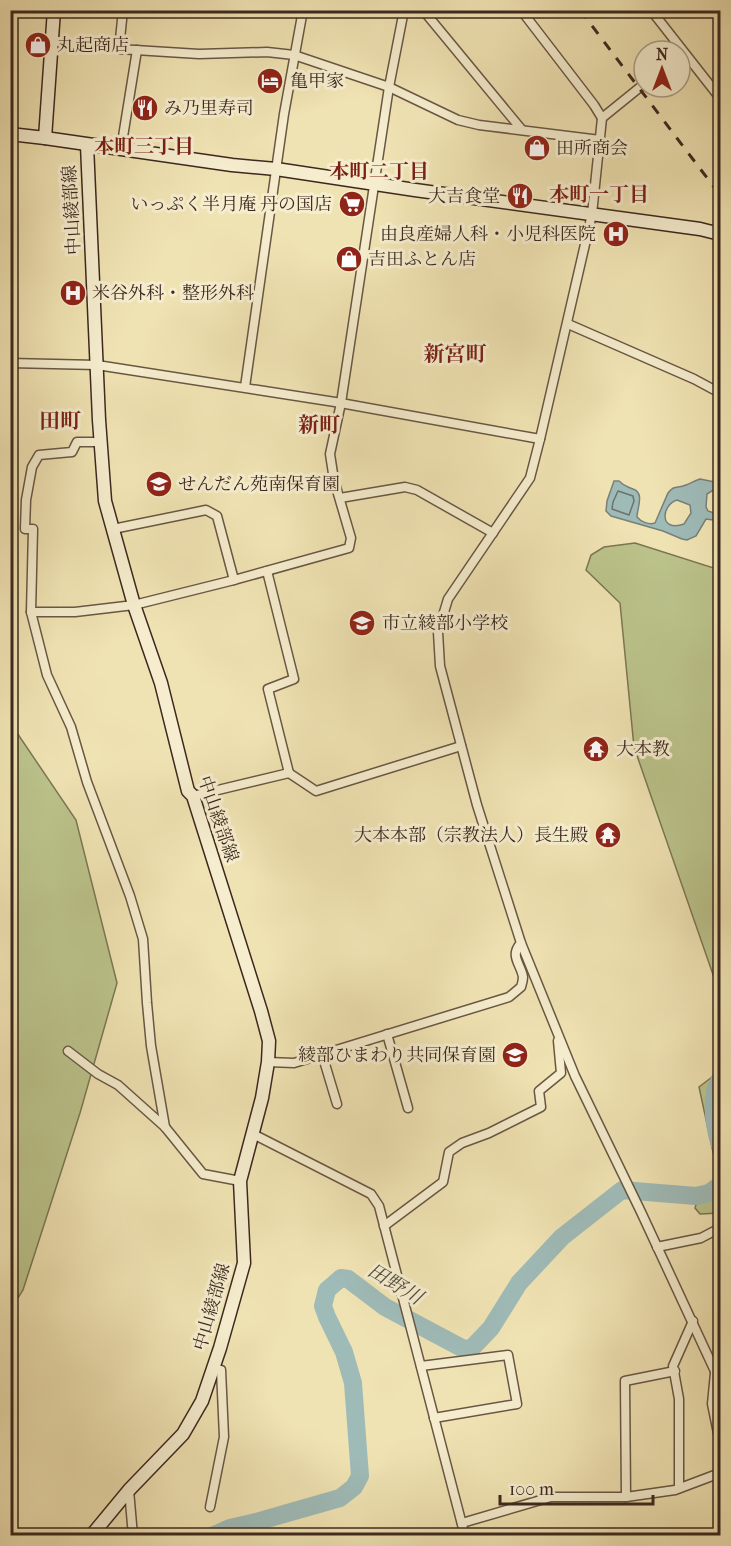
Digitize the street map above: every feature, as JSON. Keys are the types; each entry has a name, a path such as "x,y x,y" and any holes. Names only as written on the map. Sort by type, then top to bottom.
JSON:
{"main road":[{"path":"45,138 54,10"},
{"name":"中山綾部線","path":"10,134 87,145 105,501 134,605 160,682 188,791 194,796 269,1041 262,1098 240,1181 244,1263 202,1401 183,1434 129,1490 91,1536"},
{"path":"87,145 276,169 700,229 720,234"}],"street":[{"path":"123,10 119,49 200,54 267,52 294,55 389,87 458,120 479,125 600,140"},
{"path":"245,387 284,114 303,10"},
{"path":"31,612 75,612 134,605 349,548 351,538 334,480 330,454 341,403 389,87 404,10"},
{"path":"423,10 522,130"},
{"path":"521,10 602,118 592,214 530,478 448,599 438,632 441,666 477,805 521,942 575,1076 720,1382"},
{"path":"651,10 671,39"},
{"path":"121,149 137,50"},
{"path":"692,66 720,98"},
{"path":"602,118 632,94"},
{"path":"568,324 694,379 720,393"},
{"path":"10,363 97,364 341,403 540,439"},
{"path":"101,442 77,442 72,453 39,455 32,467 26,500 25,529 33,529 31,612 47,675 71,727 87,782 130,896 143,939 151,1046 165,1127"},
{"path":"340,498 405,487 417,490 493,533"},
{"path":"113,529 206,510 217,516 234,580"},
{"path":"267,571 294,680 268,689 289,773 316,791 461,746"},
{"path":"194,796 289,773"},
{"path":"268,1062 294,1063 509,997 521,987 523,976 516,960 517,946 521,942"},
{"path":"384,1226 442,1182 449,1152 462,1143 489,1133 541,1107 539,1091 561,1073 558,1034"},
{"path":"387,1035 408,1108"},
{"path":"68,1051 98,1074 118,1085 165,1127 204,1174 240,1181"},
{"path":"322,1054 337,1104"},
{"path":"253,1134 371,1194 379,1206 465,1536"},
{"path":"657,1247 701,1238 720,1228"},
{"path":"679,1488 679,1399 673,1366 693,1321"},
{"path":"421,1366 508,1355 517,1404 435,1418"},
{"path":"210,1507 224,1437 221,1370 213,1369"},
{"path":"626,1497 625,1380 675,1371"},
{"path":"715,1371 712,1404 720,1443"},
{"path":"462,1523 551,1497 626,1497 679,1488 720,1473"},
{"path":"129,1490 133,1536"}],"green space":[{"path":"635,543 720,570 720,992 634,747 620,603 586,570 591,555 604,547"},
{"path":"11,724 76,820 117,983 80,1113 23,1290 11,1309"},
{"path":"720,1071 720,1213 700,1214 695,1208 697,1201 719,1194 718,1175 699,1087"}],"water":[{"path":"700,479 720,483 720,489 707,494 706,507 708,511 720,515 720,521 706,519 696,536 687,540 611,516 606,511 614,481 619,481 639,494 637,517 645,523 655,523 670,490","holes":["677,500 690,505 691,513 684,524 676,526 667,522 666,512 672,503"]}],"waterway":[{"name":"田野川","path":"720,1079 714,1103 714,1121 720,1145"},
{"name":"田野川","path":"212,1536 230,1528 340,1498 354,1487 360,1476 353,1383 344,1352 323,1306 327,1290 341,1278 348,1279 385,1307 460,1347 470,1350 491,1328 519,1283 562,1237 622,1190 696,1196 709,1193 720,1185"}],"railway":[{"path":"580,10 720,195"}],"place":[{"name":"丸起商店","path":"38,45"},
{"name":"亀甲家","path":"270,81"},
{"name":"み乃里寿司","path":"145,108"},
{"name":"田所商会","path":"537,148"},
{"name":"大吉食堂","path":"520,196"},
{"name":"いっぷく半月庵 丹の国店","path":"352,204"},
{"name":"由良産婦人科・小児科医院","path":"616,234"},
{"name":"吉田ふとん店","path":"349,259"},
{"name":"米谷外科・整形外科","path":"73,293"},
{"name":"せんだん苑南保育園","path":"159,484"},
{"name":"市立綾部小学校","path":"362,623"},
{"name":"大本教","path":"596,749"},
{"name":"大本本部（宗教法人）長生殿","path":"608,835"},
{"name":"綾部ひまわり共同保育園","path":"515,1055"}],"district":[{"name":"本町三丁目","path":"144,146"},
{"name":"本町二丁目","path":"379,171"},
{"name":"本町一丁目","path":"599,194"},
{"name":"新宮町","path":"455,354"},
{"name":"田町","path":"60,421"},
{"name":"新町","path":"319,425"}]}
